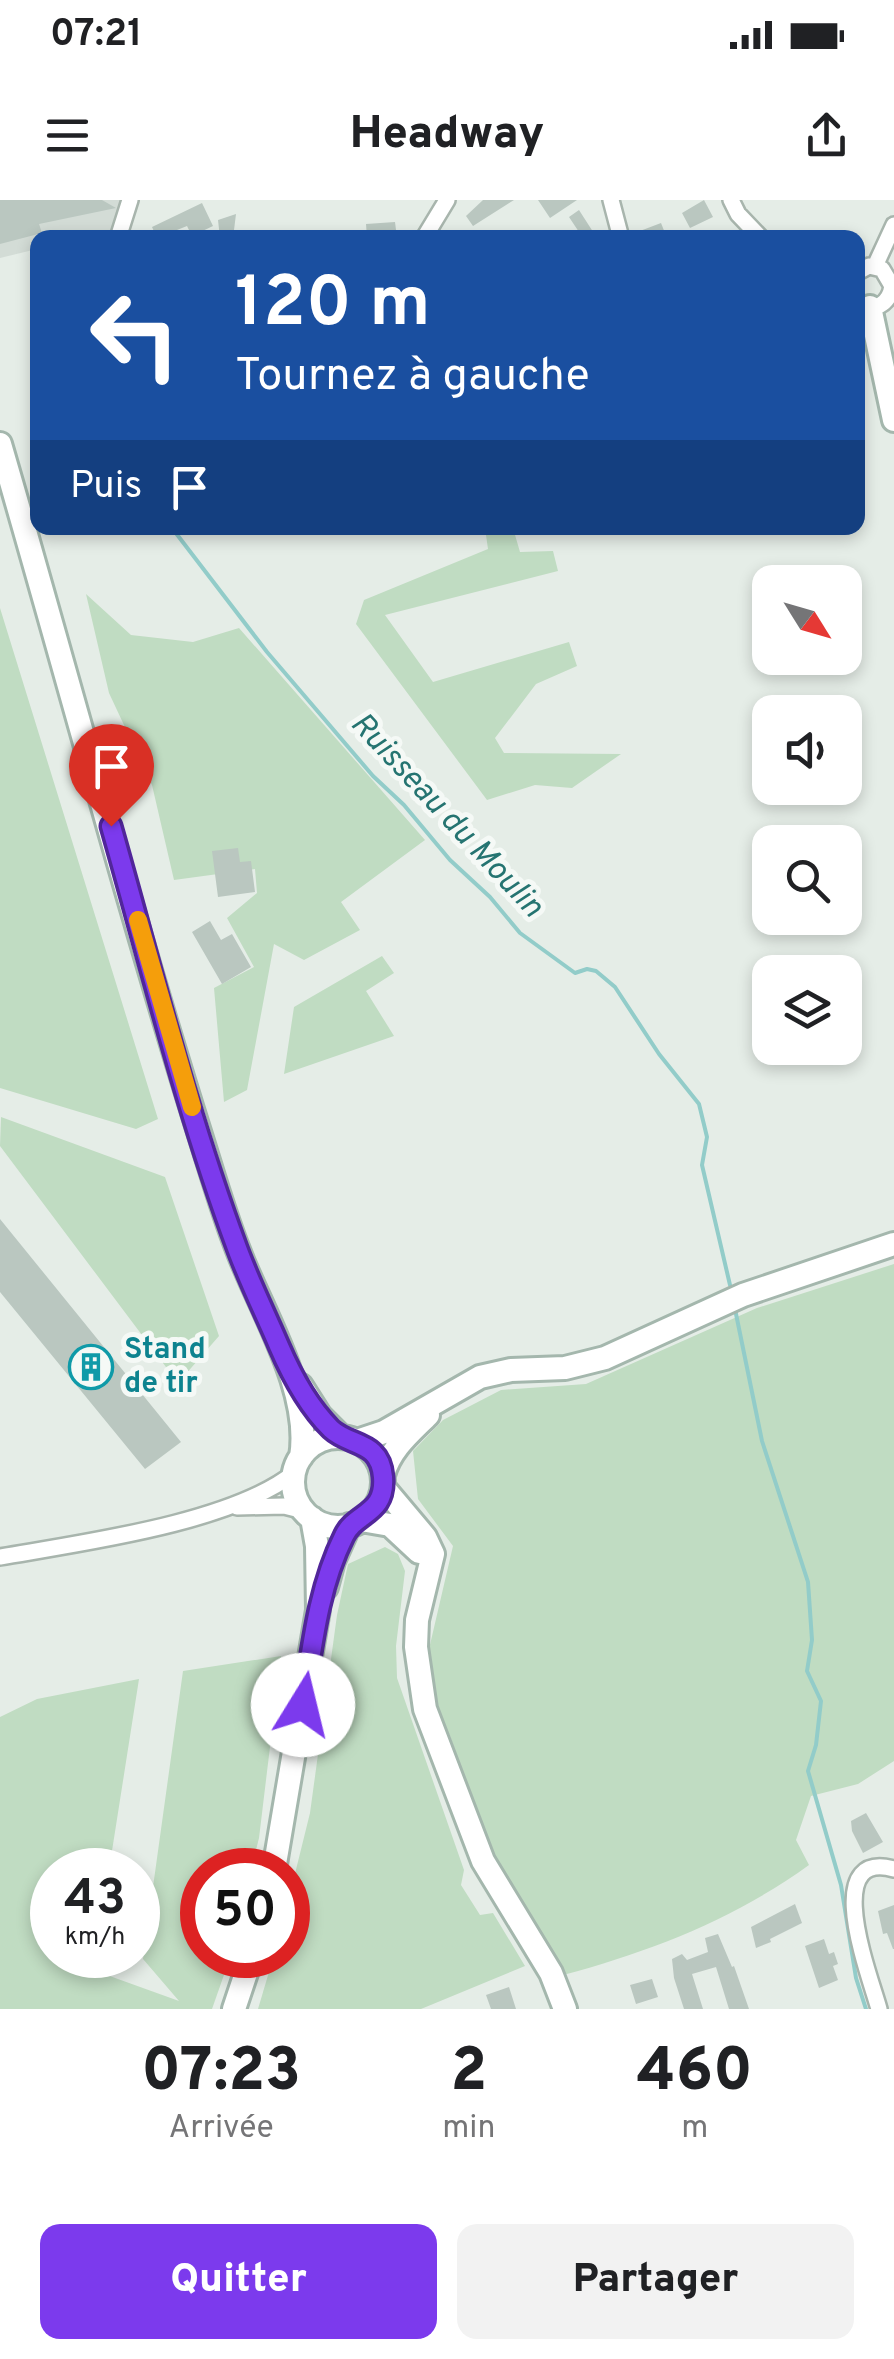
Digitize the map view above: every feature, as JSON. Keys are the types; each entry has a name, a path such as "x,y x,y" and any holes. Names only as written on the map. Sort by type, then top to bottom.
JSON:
{"main road":[{"path":"865,309 894,420"},
{"path":"0,444 199,1132 237,1248 284,1358 303,1424 295,1492 308,1514 318,1546 318,1610"},
{"path":"298,1464 318,1442 384,1432 480,1377 511,1370 565,1368 605,1358 743,1295 894,1244"},
{"path":"284,1358 316,1410 349,1439 372,1452 383,1481 425,1537 432,1554 417,1620 416,1647 425,1709 483,1861 544,1960 565,2009"},
{"path":"278,1848 318,1610 333,1561 355,1523 378,1504 386,1462 402,1440 455,1390"},
{"path":"308,1514 327,1525 390,1525 416,1548 430,1573"},
{"path":"234,2009 244,1978"}],"street":[{"path":"121,230 130,200"},
{"path":"429,230 447,200"},
{"path":"611,200 618,230"},
{"path":"731,200 753,230"},
{"path":"865,270 875,266 894,225"},
{"path":"865,305 888,299 892,286 887,273 875,266"},
{"path":"0,1557 172,1523 228,1507 271,1488 298,1464"},
{"path":"228,1507 284,1506 308,1514"},
{"path":"879,2009 853,1905 853,1886 859,1874 868,1868 894,1870"}],"shaded area":[{"path":"0,200 123,200 115,229 30,230 30,251 0,258"}],"green space":[{"path":"486,535 515,535 520,552 553,551 558,571 385,615 433,682 569,642 577,666 536,684 495,738 504,753 621,754 572,788 535,785 487,800 356,624 364,600 488,549"},
{"path":"86,594 131,635 193,642 239,628 425,840 341,902 360,930 304,960 274,944 247,1090 224,1102 214,988 254,967 227,918 257,893 255,869 174,880 152,785 109,693"},
{"path":"0,608 158,1119 136,1129 0,1088"},
{"path":"382,956 394,973 366,991 394,1036 284,1074 294,1007"},
{"path":"1,1117 165,1177 219,1336 178,1383 0,1146"},
{"path":"894,1264 894,1761 858,1784 811,1796 796,1840 809,1865 781,1884 691,1931 563,1975 495,1862 450,1736 432,1700 429,1649 453,1546 418,1499 413,1451 443,1420 501,1390 586,1384 757,1308"},
{"path":"385,1547 398,1554 405,1571 396,1646 397,1678 464,1870 461,1885 480,1915 493,1913 525,1966 421,2009 258,2009 267,1978 310,1978 310,1848 301,1848 348,1564"},
{"path":"281,1656 256,1848 180,1848 180,1978 223,1978 212,2009 0,2009 0,1717 37,1699 139,1679 112,1848 30,1848 30,1978 115,1978 179,2001 159,1978 158,1848 183,1671"}],"building":[{"path":"0,200 102,200 116,208 39,224 41,230 30,230 30,236 0,244"},
{"path":"483,200 514,200 473,226 466,216"},
{"path":"538,200 577,200 550,218"},
{"path":"704,200 713,217 690,228 682,213"},
{"path":"202,203 213,226 205,230 152,227"},
{"path":"579,210 592,230 578,230 569,217"},
{"path":"236,214 234,230 219,230 218,220"},
{"path":"395,222 396,230 366,230 366,224"},
{"path":"661,223 664,230 643,230"},
{"path":"238,848 240,862 251,861 255,892 218,897 212,851"},
{"path":"210,921 221,940 232,934 251,967 222,984 192,932"},
{"name":"Stand de tir","path":"0,1219 181,1442 145,1469 0,1292"},
{"path":"866,1813 883,1842 863,1853 851,1821"},
{"path":"795,1904 802,1923 756,1948 751,1927"},
{"path":"894,1905 893,1949 887,1933 883,1934 878,1911"},
{"path":"718,1934 749,2009 729,2009 716,1967 692,1974 703,2009 684,2009 672,1959 682,1954 687,1960 708,1952 705,1938"},
{"path":"824,1939 829,1954 834,1952 838,1980 819,1988 805,1946"},
{"path":"652,1979 658,1997 636,2004 630,1985"},
{"path":"509,1987 516,2009 491,2009 486,1995"}],"waterway":[{"name":"Ruisseau du Moulin","path":"177,535 267,652 373,776 520,933 575,973 596,971 615,987 659,1054 699,1104 707,1137 702,1165 730,1285"},
{"name":"Ruisseau du Moulin","path":"735,1309 762,1441 808,1582 812,1640 807,1671 821,1701 816,1745 808,1771 841,1885 856,1978 866,2009"}],"slow traffic":[{"path":"138,920 192,1107"}],"place":[{"name":"Stand de tir","path":"91,1367"}],"route":[{"path":"111,826 199,1132 237,1248 284,1358 316,1410 341,1437 368,1448 382,1469 378,1504 366,1517 349,1525 333,1561 318,1610 303,1705"}]}
